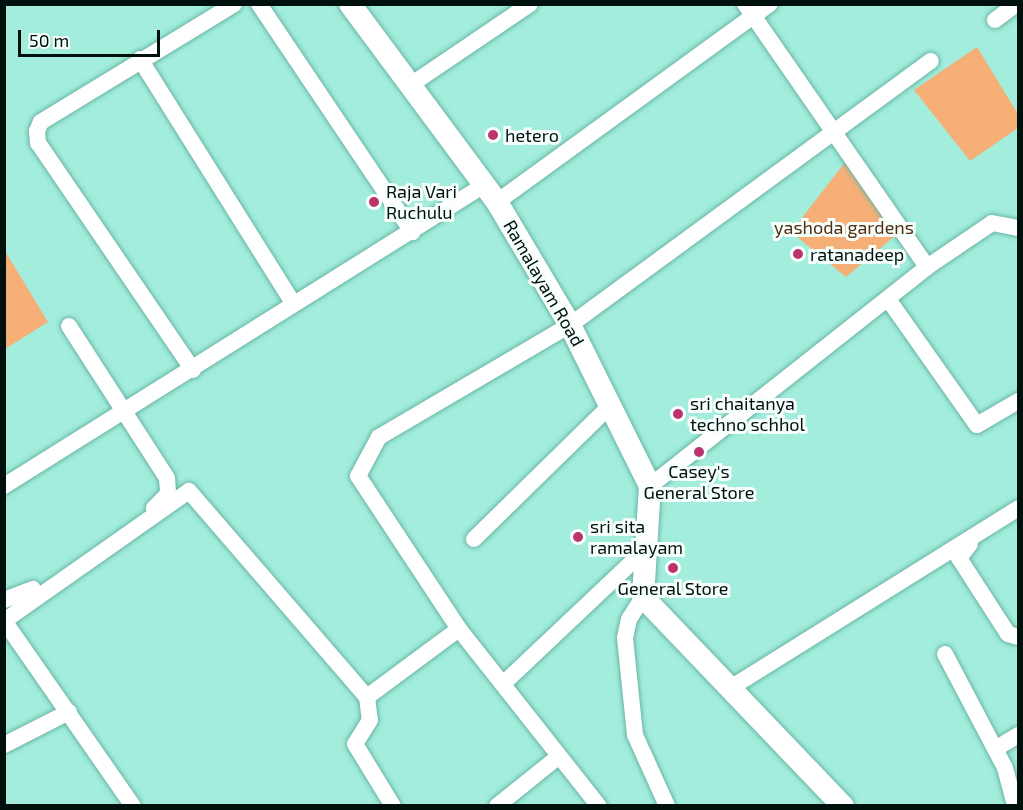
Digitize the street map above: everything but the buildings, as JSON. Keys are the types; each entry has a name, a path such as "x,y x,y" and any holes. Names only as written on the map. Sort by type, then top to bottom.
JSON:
{"street":[{"path":"193,370 38,143 41,122 140,59 234,4"},
{"path":"259,4 412,232"},
{"name":"Ramalayam Road","path":"350,4 489,194 570,325 650,486 650,545 643,597"},
{"path":"409,86 530,4"},
{"path":"6,483 193,370 294,303 412,232 489,194 749,10 770,4"},
{"path":"995,20 1016,4"},
{"path":"749,10 927,267"},
{"path":"140,59 294,303"},
{"path":"599,806 459,630 358,476 379,437 570,325 833,130 931,61"},
{"path":"650,486 927,267 992,224 1018,228"},
{"path":"888,299 977,425 1018,401"},
{"path":"4,600 24,595 168,494 167,478 69,326"},
{"path":"474,539 610,406"},
{"path":"133,806 5,622 189,491 367,698 370,720 355,744 393,806"},
{"path":"1014,514 958,554 1004,628 1018,637"},
{"path":"732,687 1014,514"},
{"path":"503,684 650,545"},
{"path":"667,806 635,735 625,638 629,619 643,597 732,687 843,806"},
{"path":"367,698 459,630"},
{"path":"945,654 995,749 1016,806"},
{"path":"4,745 69,712"},
{"path":"995,749 1018,735"},
{"path":"497,806 558,757"}],"green space":[{"path":"977,47 1018,114 1018,128 970,161 914,90"},
{"name":"yashoda gardens","path":"846,161 895,236 846,277 791,232"},
{"path":"5,251 48,322 4,349"}],"place":[{"name":"hetero","path":"493,135"},
{"name":"Raja Vari Ruchulu","path":"374,202"},
{"name":"ratanadeep","path":"798,254"},
{"name":"sri chaitanya techno schhol","path":"678,414"},
{"name":"Casey's General Store","path":"699,452"},
{"name":"sri sita ramalayam","path":"578,537"},
{"name":"General Store","path":"673,568"}]}
